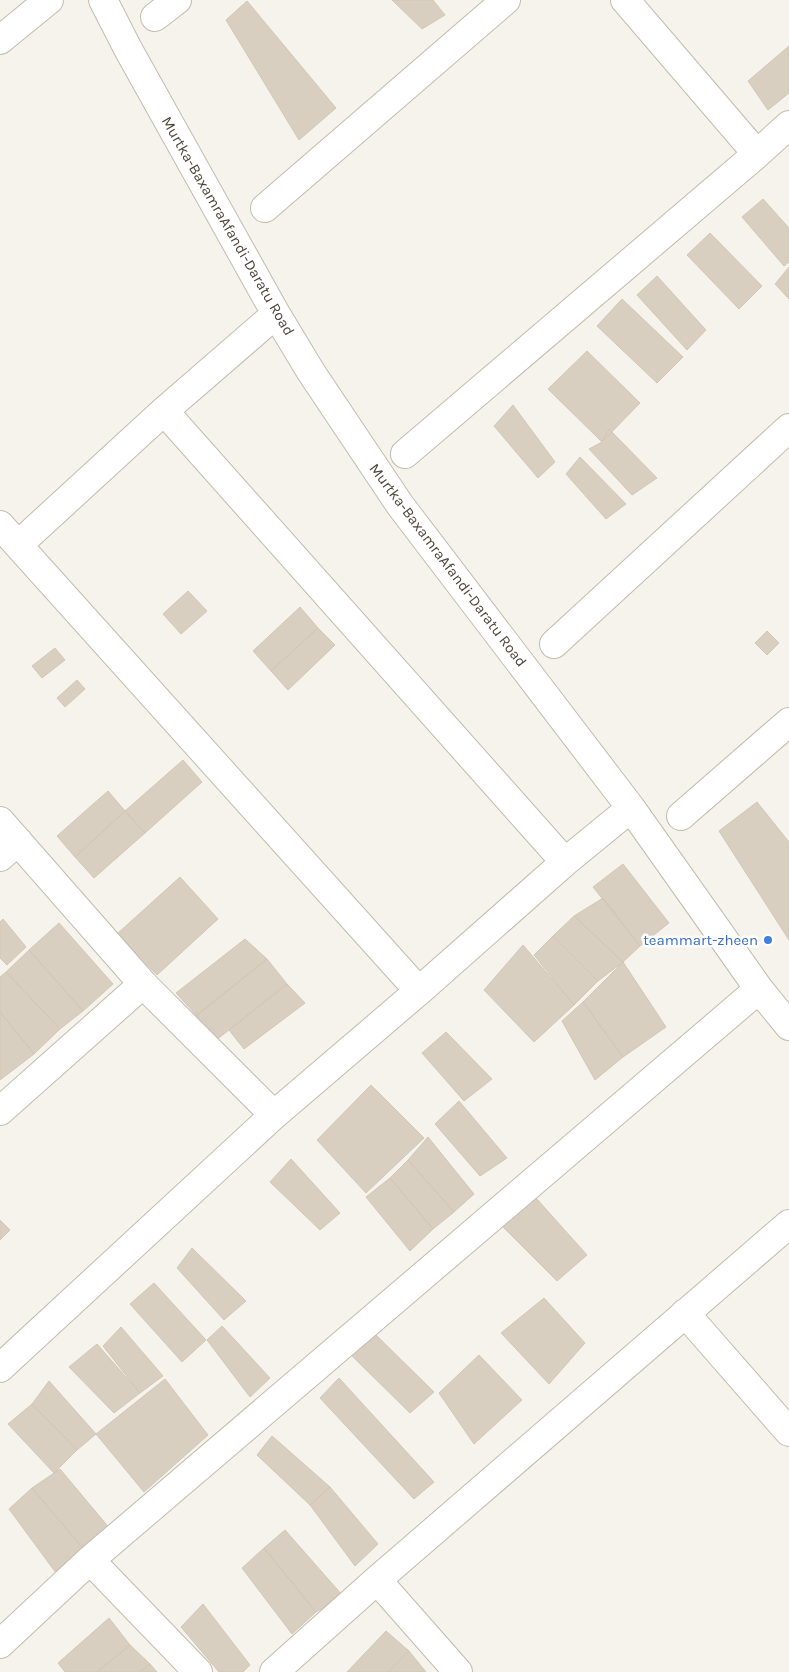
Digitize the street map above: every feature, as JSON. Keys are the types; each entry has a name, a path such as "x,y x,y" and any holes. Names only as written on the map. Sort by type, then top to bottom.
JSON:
{"street":[{"path":"0,40 49,0"},
{"name":"Murtka-BaxamraAfandi-Daratu Road","path":"103,0 128,49 276,314 311,372 400,505 631,808 759,988 789,1026"},
{"path":"156,17 177,0"},
{"path":"265,208 506,0"},
{"path":"625,0 757,154"},
{"path":"406,454 789,125"},
{"path":"18,545 164,411 276,314"},
{"path":"164,411 565,862"},
{"path":"554,644 789,428"},
{"path":"0,525 419,991"},
{"path":"681,816 789,722"},
{"path":"0,1368 274,1116 565,862 631,808"},
{"path":"0,821 9,849 274,1116"},
{"path":"0,1111 143,984"},
{"path":"0,1644 90,1560 759,988"},
{"path":"274,1672 376,1580 789,1224"},
{"path":"685,1313 789,1432"},
{"path":"90,1560 198,1672"},
{"path":"376,1580 458,1672"}],"building":[{"path":"392,0 433,0 445,15 422,29"},
{"path":"247,1 336,108 299,140 226,20"},
{"path":"789,46 789,93 768,110 748,81"},
{"path":"763,199 789,228 789,262 784,266 742,217"},
{"path":"710,233 762,286 739,309 687,255"},
{"path":"789,267 789,299 775,284"},
{"path":"657,276 706,330 687,350 637,295"},
{"path":"622,299 683,357 657,383 597,326"},
{"path":"587,351 640,403 602,442 548,389"},
{"path":"513,405 555,462 538,478 494,426"},
{"path":"609,429 657,478 632,495 589,449 602,442"},
{"path":"580,457 626,504 606,519 566,474"},
{"path":"188,591 207,611 181,634 163,614"},
{"path":"300,607 318,628 271,671 253,651"},
{"path":"318,628 335,645 288,690 271,671"},
{"path":"767,631 779,643 767,655 755,643"},
{"path":"55,648 65,660 42,678 32,666"},
{"path":"77,680 85,689 65,707 57,698"},
{"path":"183,760 202,782 145,833 125,811"},
{"path":"108,791 125,811 75,857 57,836"},
{"path":"757,802 789,842 789,940 719,831"},
{"path":"125,811 145,833 94,878 75,857"},
{"path":"623,864 669,923 640,946 593,887"},
{"path":"180,877 218,919 157,975 117,934"},
{"path":"603,898 640,946 623,962 574,916"},
{"path":"574,916 623,962 598,981 553,936"},
{"path":"3,919 26,947 7,965 0,958 0,922"},
{"path":"59,923 113,984 83,1011 29,950"},
{"path":"553,936 598,981 574,1005 534,955"},
{"path":"245,939 267,959 197,1016 176,993"},
{"path":"523,945 574,1005 534,1042 484,990"},
{"path":"29,950 83,1011 60,1029 6,972"},
{"path":"267,959 287,984 215,1041 195,1016"},
{"path":"623,962 666,1027 623,1057 583,1002"},
{"path":"6,972 60,1029 34,1054 0,1012 0,977"},
{"path":"287,984 305,1003 244,1049 229,1030"},
{"path":"583,1002 623,1057 595,1080 562,1021"},
{"path":"0,1012 34,1054 0,1080"},
{"path":"446,1032 492,1079 464,1101 422,1053"},
{"path":"371,1085 424,1138 366,1193 317,1140"},
{"path":"459,1101 507,1158 480,1176 435,1124"},
{"path":"428,1137 474,1194 454,1212 408,1160"},
{"path":"291,1159 340,1213 320,1230 270,1182"},
{"path":"408,1160 454,1212 433,1229 390,1178"},
{"path":"390,1178 433,1229 410,1251 366,1197"},
{"path":"536,1198 587,1255 557,1281 502,1226"},
{"path":"0,1220 10,1230 0,1240"},
{"path":"192,1248 246,1301 224,1320 177,1268"},
{"path":"154,1283 206,1340 182,1362 130,1304"},
{"path":"544,1298 585,1343 549,1384 501,1333"},
{"path":"222,1326 270,1378 250,1397 207,1340"},
{"path":"121,1327 163,1376 140,1393 103,1346"},
{"path":"373,1332 434,1392 410,1413 349,1353"},
{"path":"97,1344 140,1393 114,1413 69,1367"},
{"path":"479,1355 522,1400 474,1444 439,1393"},
{"path":"339,1378 434,1482 414,1499 320,1398"},
{"path":"165,1379 208,1435 144,1492 96,1434"},
{"path":"49,1381 96,1434 77,1450 32,1404"},
{"path":"32,1404 77,1450 54,1473 8,1424"},
{"path":"272,1436 330,1487 310,1505 257,1455"},
{"path":"60,1469 111,1530 86,1552 32,1488"},
{"path":"330,1487 378,1544 355,1566 310,1505"},
{"path":"32,1488 86,1552 56,1573 9,1509"},
{"path":"285,1530 343,1596 316,1612 264,1548"},
{"path":"264,1548 316,1612 292,1634 242,1568"},
{"path":"203,1604 250,1665 243,1672 219,1672 181,1627"},
{"path":"109,1618 130,1645 97,1672 65,1672 58,1663"},
{"path":"386,1631 409,1651 388,1672 347,1672"},
{"path":"130,1645 150,1664 140,1672 97,1672"},
{"path":"409,1651 426,1672 388,1672"},
{"path":"150,1664 157,1672 140,1672"}],"place":[{"name":"teammart-zheen","path":"768,940"}]}
